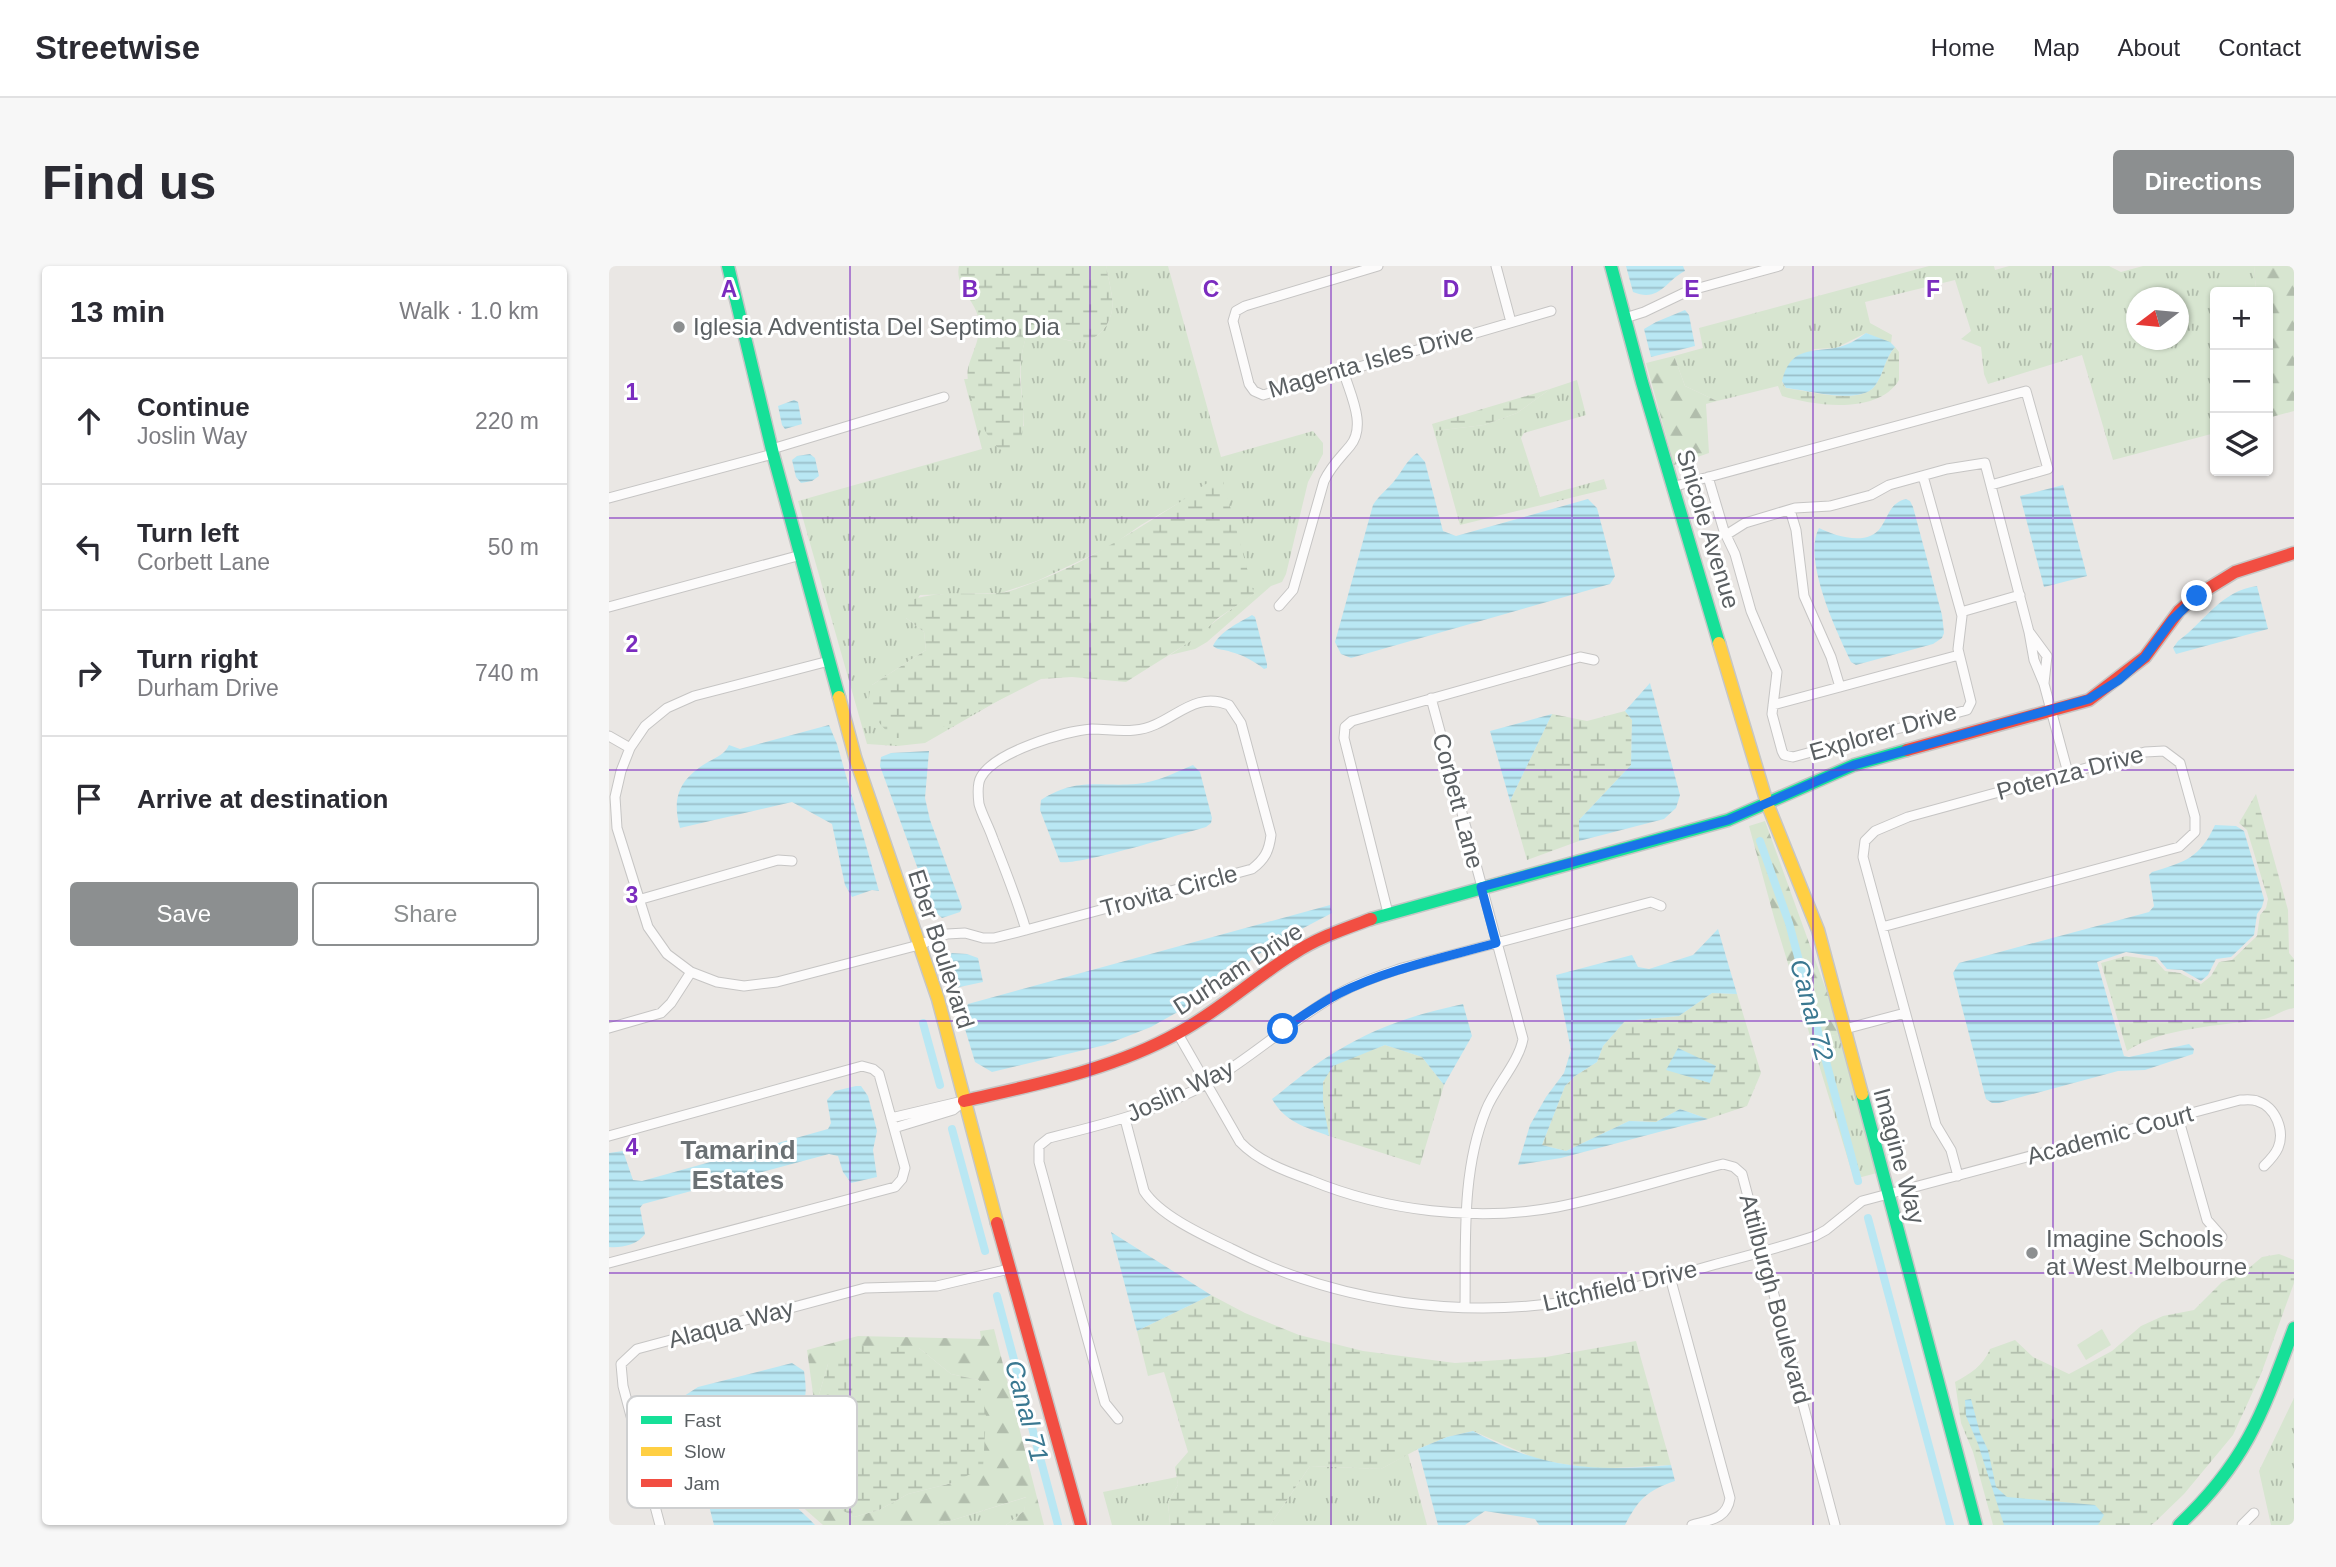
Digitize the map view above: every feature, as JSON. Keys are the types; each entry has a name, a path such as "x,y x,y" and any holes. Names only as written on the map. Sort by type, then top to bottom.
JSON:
{"street":[{"name":"Eber Boulevard","path":"719,266 757,388"},
{"name":"Eber Boulevard","path":"728,266 773,451 829,662 867,794 938,999 1009,1269 1081,1525"},
{"name":"Magenta Isles Drive","path":"1378,266 1236,311 1233,321 1249,384 1254,391 1263,395 1551,311"},
{"path":"1496,266 1511,322"},
{"name":"Snicole Avenue","path":"1611,266 1672,487 1767,803"},
{"path":"1625,318 1688,291 1779,266"},
{"path":"1279,606 1293,590 1324,481 1331,466 1352,445 1357,433 1358,421 1344,373"},
{"path":"1672,487 2026,391 2048,469 1990,485"},
{"path":"609,498 773,451 944,397"},
{"path":"1726,535 1745,523 1790,509 1830,506 1871,495 1889,485 1985,464 2029,632 2047,656 2044,684 2068,773"},
{"name":"Explorer Drive","path":"1708,477 1726,535 1735,554 1751,611 1777,672 1772,714 1782,751 1784,755 1793,757 1967,709 1971,702 1959,655 1961,612 1923,476"},
{"path":"1790,509 1796,530 1804,596 1831,657 1840,687"},
{"name":"Durham Drive","path":"964,1101 1074,1074 1148,1049 1219,1010 1296,952 1339,931 1388,912 1728,820 1854,765 2089,699 2119,680 2154,647 2183,608 2218,580 2250,565 2294,553"},
{"path":"609,607 801,555"},
{"path":"1961,612 2020,595"},
{"path":"1773,705 1959,655"},
{"path":"1388,912 1344,738 1345,727 1352,720 1580,657 1594,660"},
{"path":"609,1027 661,1013 671,1003 691,972 667,954 648,927 617,828 615,797 630,748 646,726 667,708 694,696 829,662"},
{"name":"Corbett Lane","path":"1431,698 1523,1040 1521,1052 1500,1081 1486,1111 1473,1150 1467,1213 1465,1307"},
{"name":"Trovita Circle","path":"691,972 717,982 744,986 777,982 919,945 947,934 965,933 983,939 994,938 1025,930 1252,869 1263,861 1269,850 1271,835 1241,723 1229,705 1207,700 1197,702 1151,728 1141,730 1092,729 1066,733 1020,749 990,766 980,779 979,804 1019,905 1025,930"},
{"path":"609,736 630,748"},
{"name":"Potenza Drive","path":"1882,927 2179,847 2195,832 2194,814 2180,763 2164,751 2145,752 1908,817 1875,831 1865,841 1863,857 1905,1013 1936,1125 1951,1150 1958,1176"},
{"name":"Imagine Way","path":"1767,803 1818,930 1976,1525"},
{"path":"638,900 778,860 792,861"},
{"name":"Joslin Way","path":"1118,1419 1105,1404 1039,1162 1039,1146 1049,1138 1125,1119 1175,1099 1242,1062 1283,1029 1336,995 1402,968 1651,902 1661,906"},
{"path":"1845,1029 1905,1013"},
{"name":"Attilburgh Boulevard","path":"1178,1034 1240,1142 1250,1153 1330,1189 1375,1202 1467,1213 1556,1207 1723,1164 1734,1167 1742,1174 1835,1525"},
{"path":"609,1136 862,1066 879,1074 905,1168 902,1179 895,1187 609,1263"},
{"name":"Academic Court","path":"1887,1194 2240,1100 2257,1101 2268,1108 2277,1120 2281,1134 2278,1149 2264,1166"},
{"path":"893,1123 964,1101"},
{"path":"2178,1117 2207,1220 2222,1237"},
{"name":"Litchfield Drive","path":"1125,1119 1144,1191 1151,1201 1197,1232 1253,1260 1304,1280 1367,1297 1429,1306 1535,1306 1585,1299 1670,1278 1815,1236 1862,1201 1887,1194"},
{"name":"Alaqua Way","path":"627,1401 621,1364 637,1349 865,1288 937,1286 1009,1269"},
{"path":"1670,1278 1730,1498 1728,1509 1719,1518 1692,1525"},
{"path":"2179,1525 2215,1489 2245,1447 2294,1328"},
{"name":"Alaqua Way","path":"655,1508 660,1525"},
{"path":"2242,1525 2254,1513"}],"green space":[{"path":"959,266 1106,266 1112,294 1112,310 1108,323 1099,334 1081,341 1046,334 1026,337 1020,372 1022,435 1010,450 1003,451 989,437 972,401 968,368 977,340 979,321 960,280"},
{"path":"1106,266 1168,266 1221,457 1313,431 1323,443 1323,454 1308,482 1282,582 1271,586 1207,642 1195,649 1170,655 1254,594 1179,503 1111,546 1037,581 1001,593 920,595 906,618 924,632 926,650 872,685 970,715 1008,695 925,743 897,746 867,744 798,501 982,449 964,379 968,379 977,414 989,437 1024,426 1021,359 1026,337 1046,335 1081,341 1099,334 1108,323 1112,310 1112,294"},
{"path":"1929,266 1994,266 1995,270 2009,266 2109,266 2121,272 2143,266 2254,266 2256,287 2210,287 2210,434 2113,460 2082,355 1988,384 1981,347 1961,339 1971,331 1955,280 1865,302 1870,323 1892,335 1891,344 1866,333 1836,348 1814,349 1784,375 1780,391 1778,386 1717,401 1685,386 1674,356 1703,348 1699,328"},
{"path":"2254,266 2294,266 2294,411 2273,417 2273,287 2256,287"},
{"path":"1895,347 1899,352 1899,380 1877,399 1828,405 1782,396 1782,382 1786,388 1832,395 1857,395 1867,392 1874,387"},
{"path":"1674,356 1685,386 1717,401 1706,404 1709,453 1674,465 1646,363"},
{"path":"1577,380 1586,415 1524,433 1521,438 1540,497 1604,479 1607,489 1460,525 1434,431 1484,425 1517,413 1550,389"},
{"path":"1550,389 1517,413 1484,425 1434,431 1432,424"},
{"path":"1222,477 1254,594 1218,618 1199,636 1126,682 1072,677 1041,679 918,738 893,738 873,714 869,700 872,685 926,650 924,632 906,618 904,603 939,594 1004,592 1035,582 1107,547 1204,485"},
{"path":"1625,711 1632,720 1631,765 1579,820 1579,841 1527,860 1510,801 1552,714 1587,721"},
{"path":"2256,794 2288,910 2289,953 2294,959 2294,1008 2264,1019 2175,1032 2141,1043 2127,1051 2101,963 2126,956 2155,960 2165,971 2180,973 2201,984 2211,976 2219,962 2232,960 2257,936 2260,915 2266,908 2268,899 2247,830 2239,823"},
{"path":"1765,821 1842,1034 1811,1039 1749,826"},
{"path":"1712,993 1737,994 1761,1073 1747,1106 1708,1119 1680,1109 1656,1122 1629,1121 1566,1151 1542,1145 1565,1086 1597,1062 1603,1046 1625,1021 1679,1016"},
{"path":"1842,1034 1877,1173 1854,1179 1811,1039"},
{"path":"1385,1045 1422,1057 1444,1085 1420,1165 1329,1136 1322,1100 1327,1073 1343,1060"},
{"path":"2279,1254 2294,1260 2294,1283 2261,1374 2233,1435 2184,1494 2155,1522 2151,1525 1993,1525 1973,1452 1961,1423 1955,1382 1975,1369 1990,1349 2015,1340 2033,1357 2069,1374 2112,1351 2141,1326 2163,1316 2194,1310 2222,1282 2243,1273 2262,1257"},
{"path":"1211,1295 1245,1313 1299,1335 1363,1351 1455,1363 1546,1357 1636,1341 1671,1465 1594,1469 1539,1460 1473,1431 1447,1437 1381,1469 1310,1466 1270,1525 1170,1525 1168,1502 1178,1485 1175,1467 1188,1452 1164,1372 1148,1376 1137,1331"},
{"path":"994,1329 1044,1525 1006,1525 1024,1511 1026,1497 937,1525 823,1525 804,1508 838,1508 854,1517 879,1510 908,1494 952,1483 979,1380 951,1374 919,1348 828,1364 819,1396 813,1396 807,1350 858,1336 981,1339 980,1331"},
{"path":"2102,1329 2111,1345 2086,1360 2077,1345"},
{"path":"859,1346 919,1348 951,1374 979,1380 986,1416 983,1468 952,1483 908,1494 879,1510 854,1517 838,1508 857,1508 857,1396 819,1396 828,1364"},
{"path":"2294,1398 2294,1525 2271,1525 2259,1471"},
{"path":"1408,1454 1427,1525 1270,1525 1310,1466 1381,1469"},
{"path":"1177,1477 1178,1485 1168,1502 1170,1525 1112,1525 1103,1492"},
{"path":"1027,1497 1024,1511 1006,1525 937,1525"}],"water":[{"path":"1626,266 1683,266 1685,271 1656,293 1642,295 1633,292"},
{"path":"1685,310 1689,315 1695,346 1651,357 1644,329"},
{"path":"1866,333 1890,342 1895,347 1874,387 1867,392 1845,396 1786,388 1782,381 1785,371 1795,358 1808,352 1843,346"},
{"path":"794,400 798,402 802,424 785,429 778,406"},
{"path":"1417,453 1425,462 1443,531 1456,536 1588,499 1597,508 1615,576 1610,584 1351,658 1341,654 1335,642 1373,505"},
{"path":"810,454 815,458 819,476 812,481 801,483 796,477 792,460 797,456"},
{"path":"2063,485 2087,576 2044,587 2020,496"},
{"path":"1906,499 1913,507 1942,615 1944,633 1942,638 1933,644 1856,665 1851,662 1823,596 1815,558 1815,542 1819,528 1851,538 1868,537 1881,527 1893,506"},
{"path":"2257,586 2268,629 2176,654 2173,648 2178,641 2214,608 2233,594"},
{"path":"1252,615 1255,617 1267,664 1264,669 1244,657 1213,646 1225,632"},
{"path":"1650,683 1680,795 1676,808 1664,819 1579,841 1579,820 1631,765 1632,720 1625,711"},
{"path":"1552,714 1510,801 1490,731"},
{"path":"829,725 837,744 879,891 872,890 852,897 845,885 832,824 792,802 680,828 677,806 685,781 699,768 723,753 729,745 740,749"},
{"path":"929,751 925,798 930,820 962,907 960,912 942,918 933,910 880,766 881,757 891,753"},
{"path":"1193,765 1200,772 1212,818 1206,827 1107,855 1060,862 1040,810 1041,800 1066,788 1088,784 1136,784 1152,781"},
{"path":"2215,825 2236,826 2244,831 2264,899 2257,914 2254,935 2231,957 2216,959 2208,975 2201,981 2182,970 2167,969 2157,957 2126,952 2097,962 2124,1056 2189,1044 2194,1049 2193,1054 2145,1070 2118,1071 1999,1103 1986,1099 1953,973 1959,963 2149,912 2154,906 2149,875 2197,852"},
{"path":"1330,905 1332,913 1273,944 1190,1005 1151,1027 1105,1045 992,1072 975,1062 962,1019 968,1004"},
{"path":"1718,929 1737,994 1712,993 1679,1016 1625,1021 1603,1046 1597,1062 1565,1086 1542,1145 1566,1151 1629,1121 1656,1122 1680,1109 1708,1119 1561,1158 1518,1165 1530,1125 1564,1073 1571,1050 1556,975 1632,955 1638,967 1649,969 1693,955"},
{"path":"952,953 978,958 983,982 955,988 949,970 948,956"},
{"path":"1463,1004 1472,1036 1444,1085 1422,1057 1385,1045 1333,1066 1323,1082 1323,1102 1329,1136 1289,1118 1272,1099 1320,1062 1352,1042 1414,1017"},
{"path":"1678,1048 1716,1066 1710,1083 1666,1070"},
{"path":"861,1086 868,1096 877,1131 873,1150 877,1177 851,1183 843,1172 838,1156 829,1154 643,1204 640,1208 645,1234 629,1245 609,1247 609,1153 623,1151 633,1180 642,1181 828,1129 831,1123 827,1100 835,1091"},
{"path":"1111,1232 1211,1295 1137,1331"},
{"path":"792,1363 804,1371 806,1391 805,1396 684,1396 698,1387"},
{"path":"1971,1399 1980,1433 1988,1450 1996,1487 2007,1497 2095,1505 2104,1515 2098,1525 2004,1525 1978,1444 1966,1416 1965,1400"},
{"path":"1473,1431 1522,1453 1569,1465 1618,1468 1671,1465 1675,1481 1644,1497 1625,1525 1539,1525 1535,1519 1485,1511 1465,1525 1438,1525 1418,1449 1447,1437"},
{"path":"710,1508 797,1508 815,1525 714,1525"}],"waterway":[{"name":"Canal 72","path":"1760,841 1789,923 1858,1181"},
{"name":"Canal 71","path":"923,1023 940,1085"},
{"name":"Canal 71","path":"952,1129 985,1251"},
{"name":"Canal 72","path":"1868,1218 1950,1525"},
{"name":"Canal 71","path":"997,1296 1058,1525"}],"traffic: fast":[{"path":"728,266 773,454 839,697"},
{"path":"1611,266 1642,382 1719,643"},
{"path":"1371,919 1728,820 1854,765 1907,750"},
{"path":"1862,1094 1976,1525"},
{"path":"2179,1525 2202,1502 2237,1457 2262,1410 2294,1328"}],"traffic: slow":[{"path":"1719,643 1767,803 1818,930 1862,1094"},
{"path":"839,697 855,757 938,999 997,1223"}],"traffic: jam":[{"path":"1907,750 2089,700 2145,657 2179,611 2196,596 2235,572 2294,553"},
{"path":"964,1101 1074,1074 1153,1046 1208,1015 1302,948 1371,919"},
{"path":"997,1223 1081,1525"}],"place":[{"name":"Iglesia Adventista Del Septimo Dia","path":"679,327"},
{"name":"Imagine Schools at West Melbourne","path":"2032,1253"}],"district":[{"name":"Tamarind Estates","path":"738,1165"}],"route":[{"path":"1283,1029 1336,995 1369,980 1402,968 1496,943 1481,887 1728,820 1854,765 2089,699 2119,680 2145,657 2172,620 2197,596"}]}
